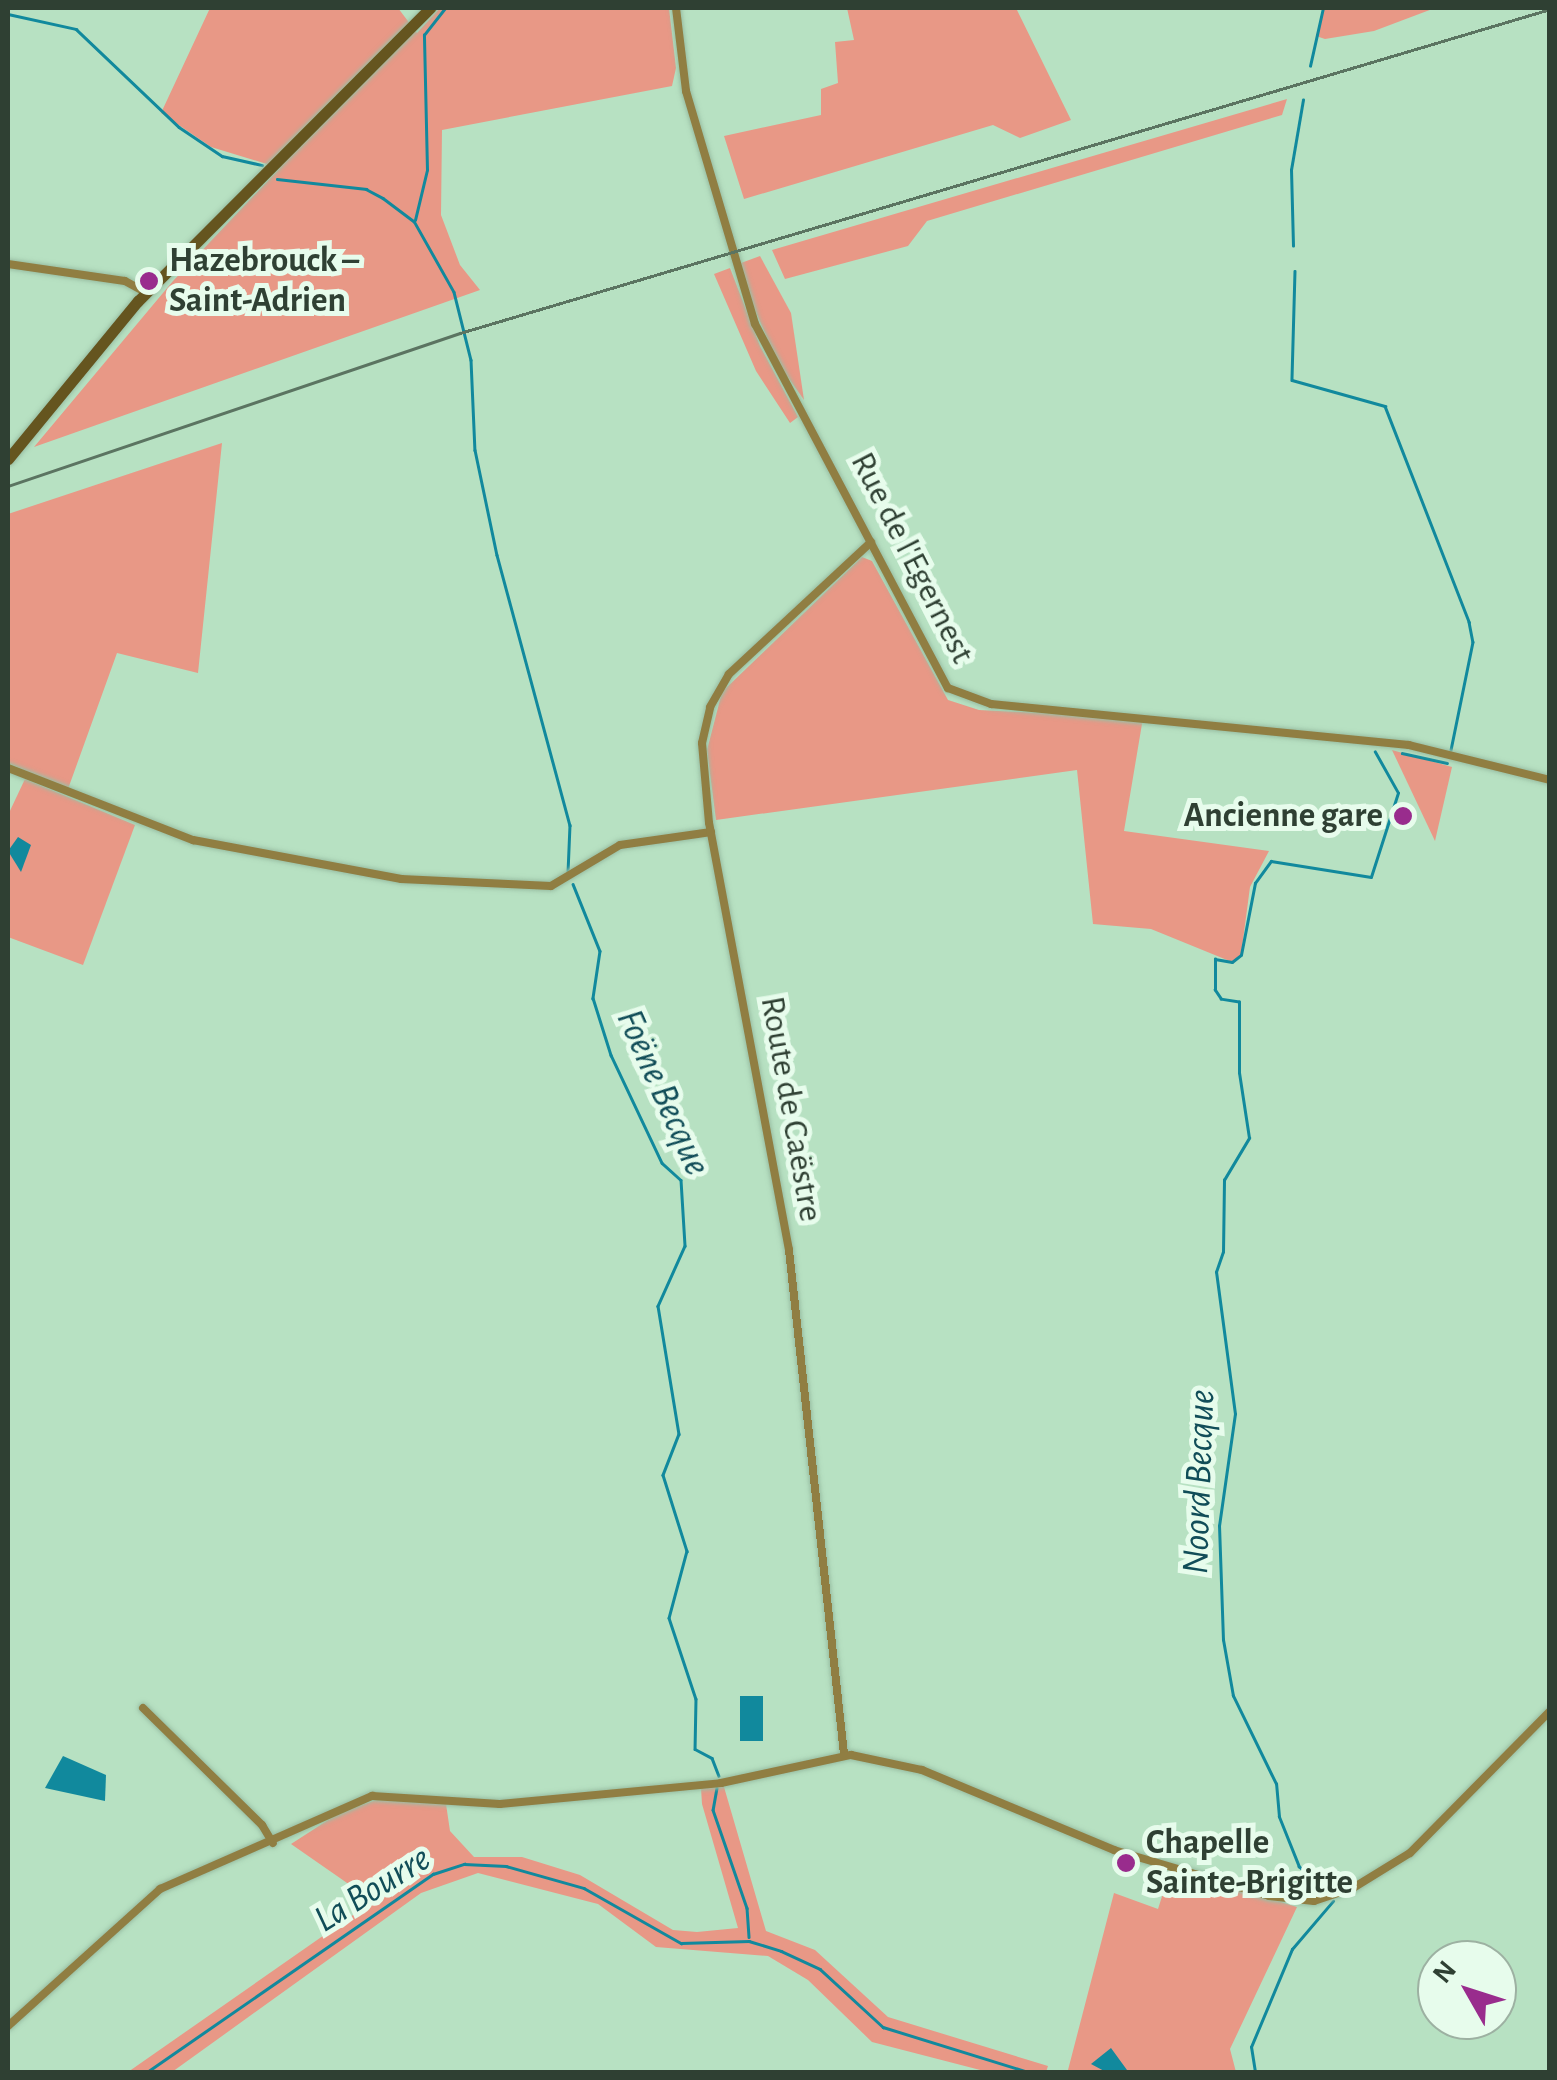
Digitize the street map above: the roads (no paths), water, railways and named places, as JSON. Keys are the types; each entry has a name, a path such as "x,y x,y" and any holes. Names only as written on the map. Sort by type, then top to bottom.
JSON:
{"main road":[{"path":"8,459 146,293 430,8"}],"street":[{"name":"Rue de l'Egernest","path":"676,8 686,91 755,324 938,675 966,700 1396,743 1550,780"},
{"path":"8,264 129,282 146,293"},
{"name":"Route de Caëstre","path":"844,1754 786,1226 711,832 702,743 716,692 871,542"},
{"path":"8,768 193,840 401,880 557,885 620,846 711,832"},
{"path":"144,1708 262,1825 272,1843"},
{"path":"8,2026 154,1894 379,1794 500,1804 721,1783 844,1754 913,1768 1042,1824 1269,1896 1300,1902 1336,1895 1416,1848 1550,1711"}],"water":[{"path":"18,837 31,845 21,872 8,851"},
{"path":"740,1696 763,1696 763,1741 740,1741"},
{"path":"63,1756 106,1775 105,1801 45,1788"},
{"path":"1111,2048 1131,2072 1106,2072 1091,2064"}],"waterway":[{"path":"415,220 427,170 424,35 445,8"},
{"name":"Noord Becque","path":"1310,66 1323,8"},
{"path":"8,14 76,29 179,127 222,156 262,165"},
{"name":"Noord Becque","path":"1293,246 1291,170 1303,100"},
{"name":"Foëne Becque","path":"277,179 366,189 383,198 414,221 454,292 471,360 475,450 497,555 570,825 568,873"},
{"path":"1295,271 1292,380 1385,406 1469,622 1473,642 1451,750"},
{"name":"Noord Becque","path":"1330,1892 1299,1867 1279,1817 1276,1784 1233,1696 1223,1640 1219,1526 1235,1414 1216,1272 1223,1252 1224,1180 1249,1138 1239,1073 1239,1002 1221,999 1215,990 1215,959 1232,962 1241,955 1255,883 1271,861 1371,877 1398,793 1375,752"},
{"name":"Noord Becque","path":"1402,753 1447,763"},
{"name":"Foëne Becque","path":"573,884 600,951 593,998 611,1055 662,1163 681,1180 685,1246 658,1306 679,1434 663,1475 687,1551 669,1618 696,1699 695,1749 712,1758 719,1776"},
{"name":"Foëne Becque","path":"717,1788 713,1810 747,1908 749,1937"},
{"name":"La Bourre","path":"147,2072 433,1874 464,1864 506,1866 584,1888 681,1943 749,1941 781,1951 820,1969 883,2027 1028,2072"},
{"name":"Noord Becque","path":"1255,2072 1251,2047 1292,1949 1333,1901"}],"railway":[{"path":"8,486 460,333 1550,9"}],"place":[{"name":"Hazebrouck – Saint-Adrien","path":"149,281"},
{"name":"Ancienne gare","path":"1403,816"},
{"name":"Chapelle Sainte-Brigitte","path":"1126,1863"}]}
